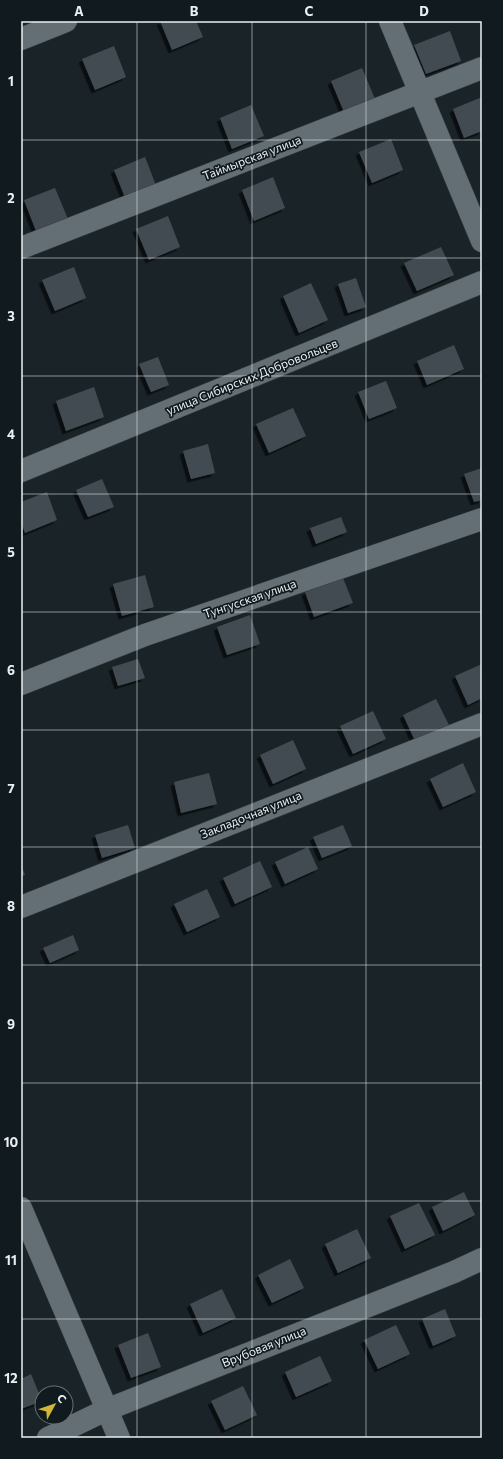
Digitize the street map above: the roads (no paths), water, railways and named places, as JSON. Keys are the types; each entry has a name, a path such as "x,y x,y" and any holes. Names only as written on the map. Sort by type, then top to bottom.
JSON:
{"street":[{"path":"21,39 66,21"},
{"path":"390,21 482,241"},
{"name":"Таймырская улица","path":"21,248 482,68"},
{"name":"улица Сибирских Добровольцев","path":"21,472 482,282"},
{"name":"Тунгусская улица","path":"21,684 145,635 482,519"},
{"name":"Закладочная улица","path":"21,908 482,724"},
{"path":"21,1208 119,1438"},
{"name":"Врубовая улица","path":"48,1438 106,1410 447,1275 482,1259"}]}
